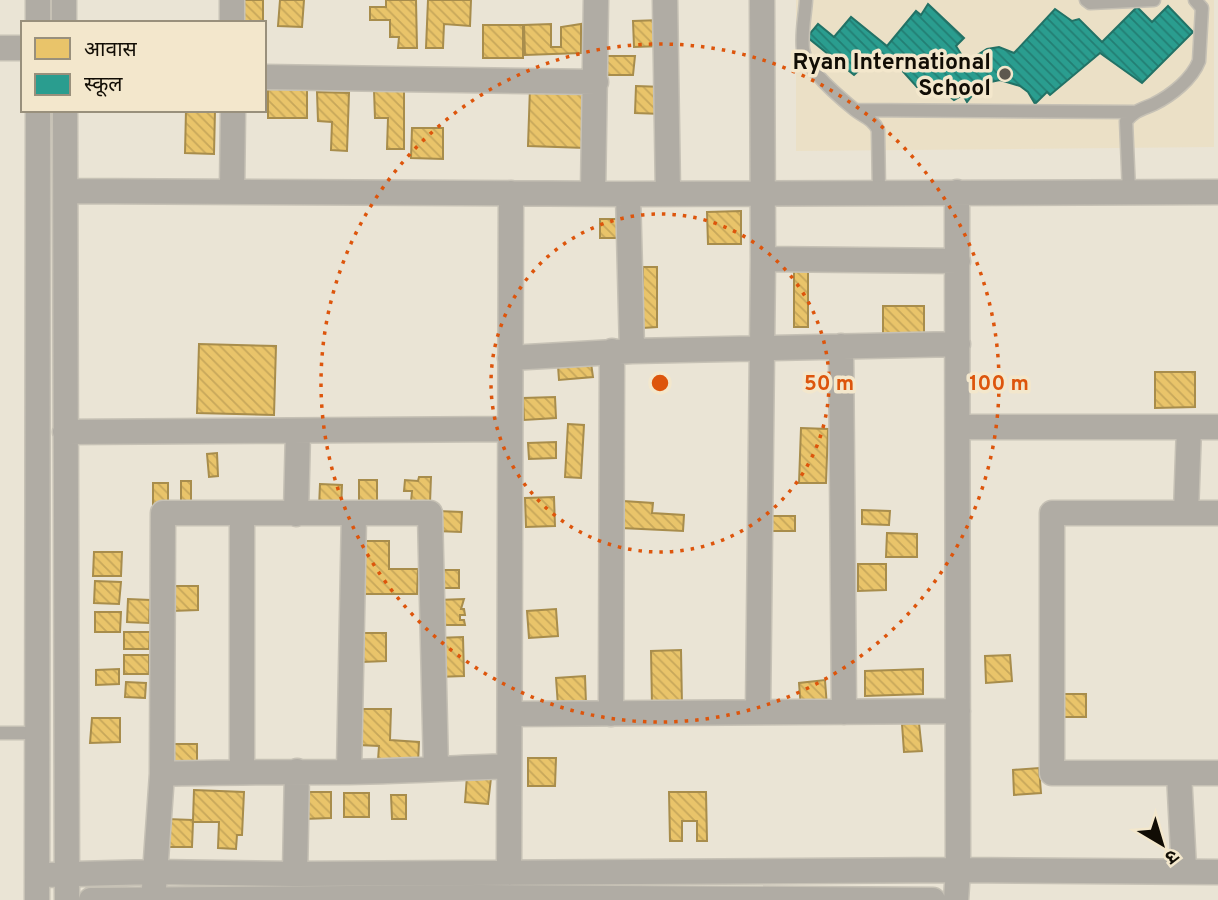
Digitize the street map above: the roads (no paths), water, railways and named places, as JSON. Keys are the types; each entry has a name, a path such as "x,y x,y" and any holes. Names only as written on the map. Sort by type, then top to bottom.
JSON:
{"street":[{"path":"38,0 38,21"},
{"path":"64,0 64,21"},
{"path":"232,0 232,21"},
{"path":"593,192 596,0"},
{"path":"664,0 668,194"},
{"path":"758,712 763,259 762,0"},
{"path":"0,48 21,48"},
{"path":"266,77 596,82"},
{"path":"37,900 38,112"},
{"path":"65,112 67,900"},
{"path":"232,191 233,112"},
{"path":"66,191 628,194 1218,192"},
{"path":"956,900 957,192"},
{"path":"509,873 511,193"},
{"path":"611,714 628,194"},
{"path":"763,259 958,261"},
{"path":"510,358 622,351 958,344"},
{"path":"841,346 844,712"},
{"path":"958,426 1218,427"},
{"path":"1186,513 1189,427"},
{"path":"65,432 510,429"},
{"path":"296,514 298,431"},
{"path":"154,899 162,774 163,513 429,513 436,769"},
{"path":"349,772 354,513"},
{"path":"1218,513 1052,513 1052,773 1218,773"},
{"path":"242,514 242,771"},
{"path":"510,714 958,711"},
{"path":"162,774 242,771 349,772 509,766"},
{"path":"295,874 297,771"},
{"path":"1179,773 1184,870"},
{"path":"37,875 154,872 1218,872"},
{"path":"91,900 933,900"}],"lane":[{"path":"806,0 803,48 806,60 855,110 874,122 878,130 879,192"},
{"path":"1086,0 1090,3 1154,0"},
{"path":"855,110 1133,113 1154,104 1188,80 1196,69 1199,61 1202,8 1195,0"},
{"path":"1129,192 1126,121 1133,113"},
{"path":"0,733 37,733"}],"place":[{"name":"Ryan International School","path":"1005,74"}]}
